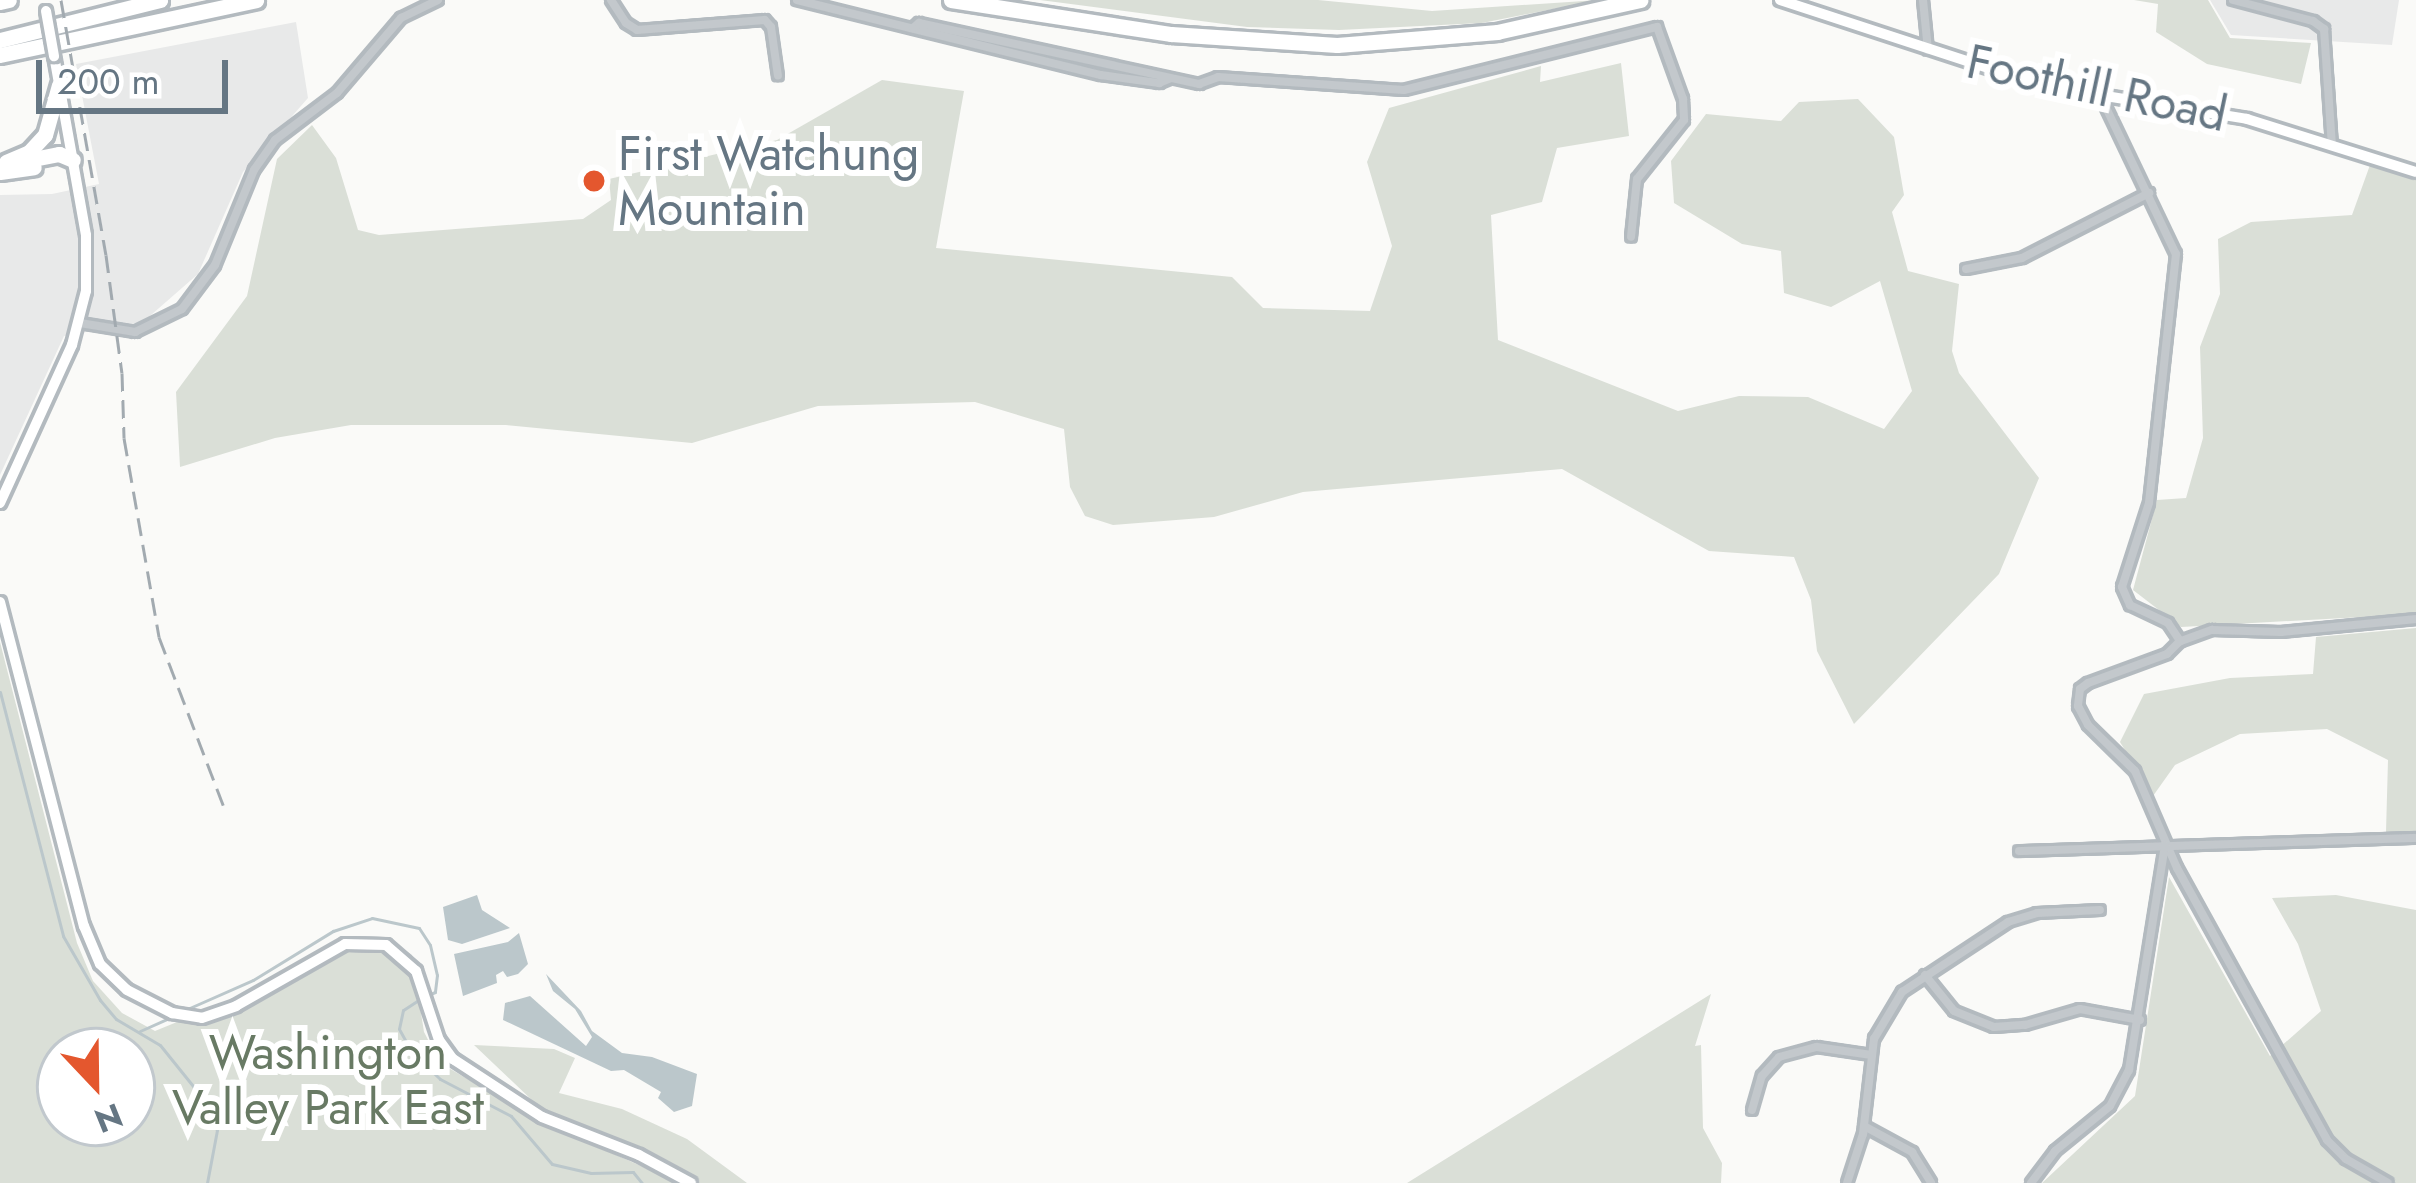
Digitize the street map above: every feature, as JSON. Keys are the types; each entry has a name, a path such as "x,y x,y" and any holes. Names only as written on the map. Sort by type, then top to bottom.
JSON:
{"highway":[{"path":"0,2 9,0"},
{"path":"0,40 160,0"},
{"path":"0,55 256,0"},
{"path":"951,0 1172,34 1337,45 1496,32 1640,0"},
{"path":"0,65 27,57 38,46"},
{"path":"2,165 25,154 45,135 59,85"},
{"path":"2,165 59,154 73,160"}],"street":[{"path":"80,323 135,332 182,309 215,265 254,170 275,140 337,93 401,18 438,0"},
{"path":"611,0 626,23 638,30 761,18 771,27 778,76"},
{"path":"797,0 913,28 919,23 1199,84 1218,77 1414,89 1657,28 1683,99 1684,120 1637,179 1630,237"},
{"name":"Foothill Road","path":"1780,0 1928,50 2100,95 2246,119 2416,172"},
{"path":"1923,0 1928,50"},
{"path":"2233,0 2319,24 2327,40 2332,146"},
{"path":"0,503 80,323 88,261 45,5"},
{"path":"2100,95 2172,237 2176,268 2149,503 2122,587 2130,605 2168,623 2180,641"},
{"path":"1966,269 2022,257 2149,193"},
{"path":"0,602 91,946 100,964 127,990 178,1015 224,1012 354,942 392,947 412,964 440,1040 460,1064 542,1117 640,1155 691,1183"},
{"path":"2388,1183 2346,1159 2327,1140 2165,844 2130,762 2088,724 2077,696 2088,683 2167,654 2180,641 2212,631 2281,632 2416,619"},
{"path":"2019,851 2416,838"},
{"path":"2031,1183 2052,1154 2093,1126 2120,1091 2140,1021 2165,844"},
{"path":"1847,1183 1864,1126 1871,1055 1889,1007 1925,975 2026,915 2100,910"},
{"path":"1925,975 1954,1010 1994,1027 2025,1025 2080,1009 2140,1021"},
{"path":"1752,1110 1762,1076 1779,1057 1816,1047 1871,1055"},
{"path":"1864,1126 1912,1152 1931,1183"}],"shaded area":[{"path":"2210,0 2399,0 2392,45 2231,35"},
{"path":"296,22 308,98 243,172 198,274 143,322 64,336 0,475 0,195 52,194 99,184 76,64"},
{"path":"477,895 482,910 510,928 462,944 448,940 443,907"},
{"path":"519,933 528,964 518,974 507,977 503,971 496,975 497,983 463,996 454,954 508,942"},
{"path":"546,974 581,1011 592,1031 622,1053 652,1057 697,1074 692,1106 674,1112 658,1098 661,1092 624,1070 611,1071 503,1020 505,1003 530,996 586,1046 592,1037 575,1009 553,991"}],"green space":[{"path":"1040,0 1318,0 1432,11 1599,0 1482,23 1339,30 1247,27"},
{"path":"2134,0 2208,0 2230,38 2311,43 2301,84 2207,64 2156,32 2158,4"},
{"path":"1621,63 1629,136 1557,148 1542,202 1491,215 1498,340 1678,411 1739,396 1808,397 1884,429 1912,391 1880,281 1831,307 1784,293 1781,251 1742,244 1674,203 1671,161 1706,114 1781,121 1799,102 1858,99 1894,137 1904,195 1892,212 1908,271 1959,284 1952,351 1959,373 2039,478 1999,574 1854,724 1817,651 1811,600 1794,557 1709,551 1562,469 1303,492 1214,517 1113,525 1085,516 1070,487 1064,429 975,402 818,406 692,443 506,425 351,425 275,438 180,467 176,392 247,296 277,159 312,125 336,158 358,230 379,235 583,219 611,200 609,179 777,140 882,80 964,91 936,248 1232,277 1263,308 1370,311 1392,246 1367,162 1389,108 1541,66 1540,82"},
{"path":"2370,165 2416,180 2416,614 2181,627 2133,590 2157,500 2186,498 2203,438 2200,347 2220,294 2218,239 2251,222 2352,215"},
{"path":"2416,628 2416,833 2386,832 2388,760 2327,729 2240,734 2175,765 2153,796 2120,742 2144,694 2230,678 2313,674 2316,637"},
{"name":"Washington Valley Park East","path":"0,642 77,943 93,981 122,1013 148,1027 36,1027 36,1147 156,1147 156,1031 177,1022 203,1024 353,947 393,942 412,955 424,1032 440,1063 543,1123 680,1183 0,1183"},
{"path":"2169,877 2270,1056 2321,1011 2298,944 2272,898 2336,895 2416,910 2416,1183 2042,1183 2135,1096"},
{"path":"1711,994 1695,1046 1701,1045 1703,1128 1722,1163 1721,1183 1407,1183"},
{"path":"474,1045 554,1049 575,1058 559,1093 622,1109 687,1139 747,1183 699,1183 653,1157 580,1131 536,1104"}],"waterway":[{"path":"0,692 63,936 116,1019 160,1045 209,1106 217,1130 207,1183"},
{"path":"185,1010 253,980 333,931 372,918 419,928 430,945 437,975 435,992 428,995"},
{"path":"420,999 403,1010 399,1029 411,1051 440,1079 511,1116 552,1164 591,1173 633,1172 642,1183"},
{"path":"149,1027 171,1017"}],"railway":[{"path":"61,0 106,255 122,373 124,438 159,637 224,807"}],"place":[{"name":"First Watchung Mountain","path":"594,181"}]}
